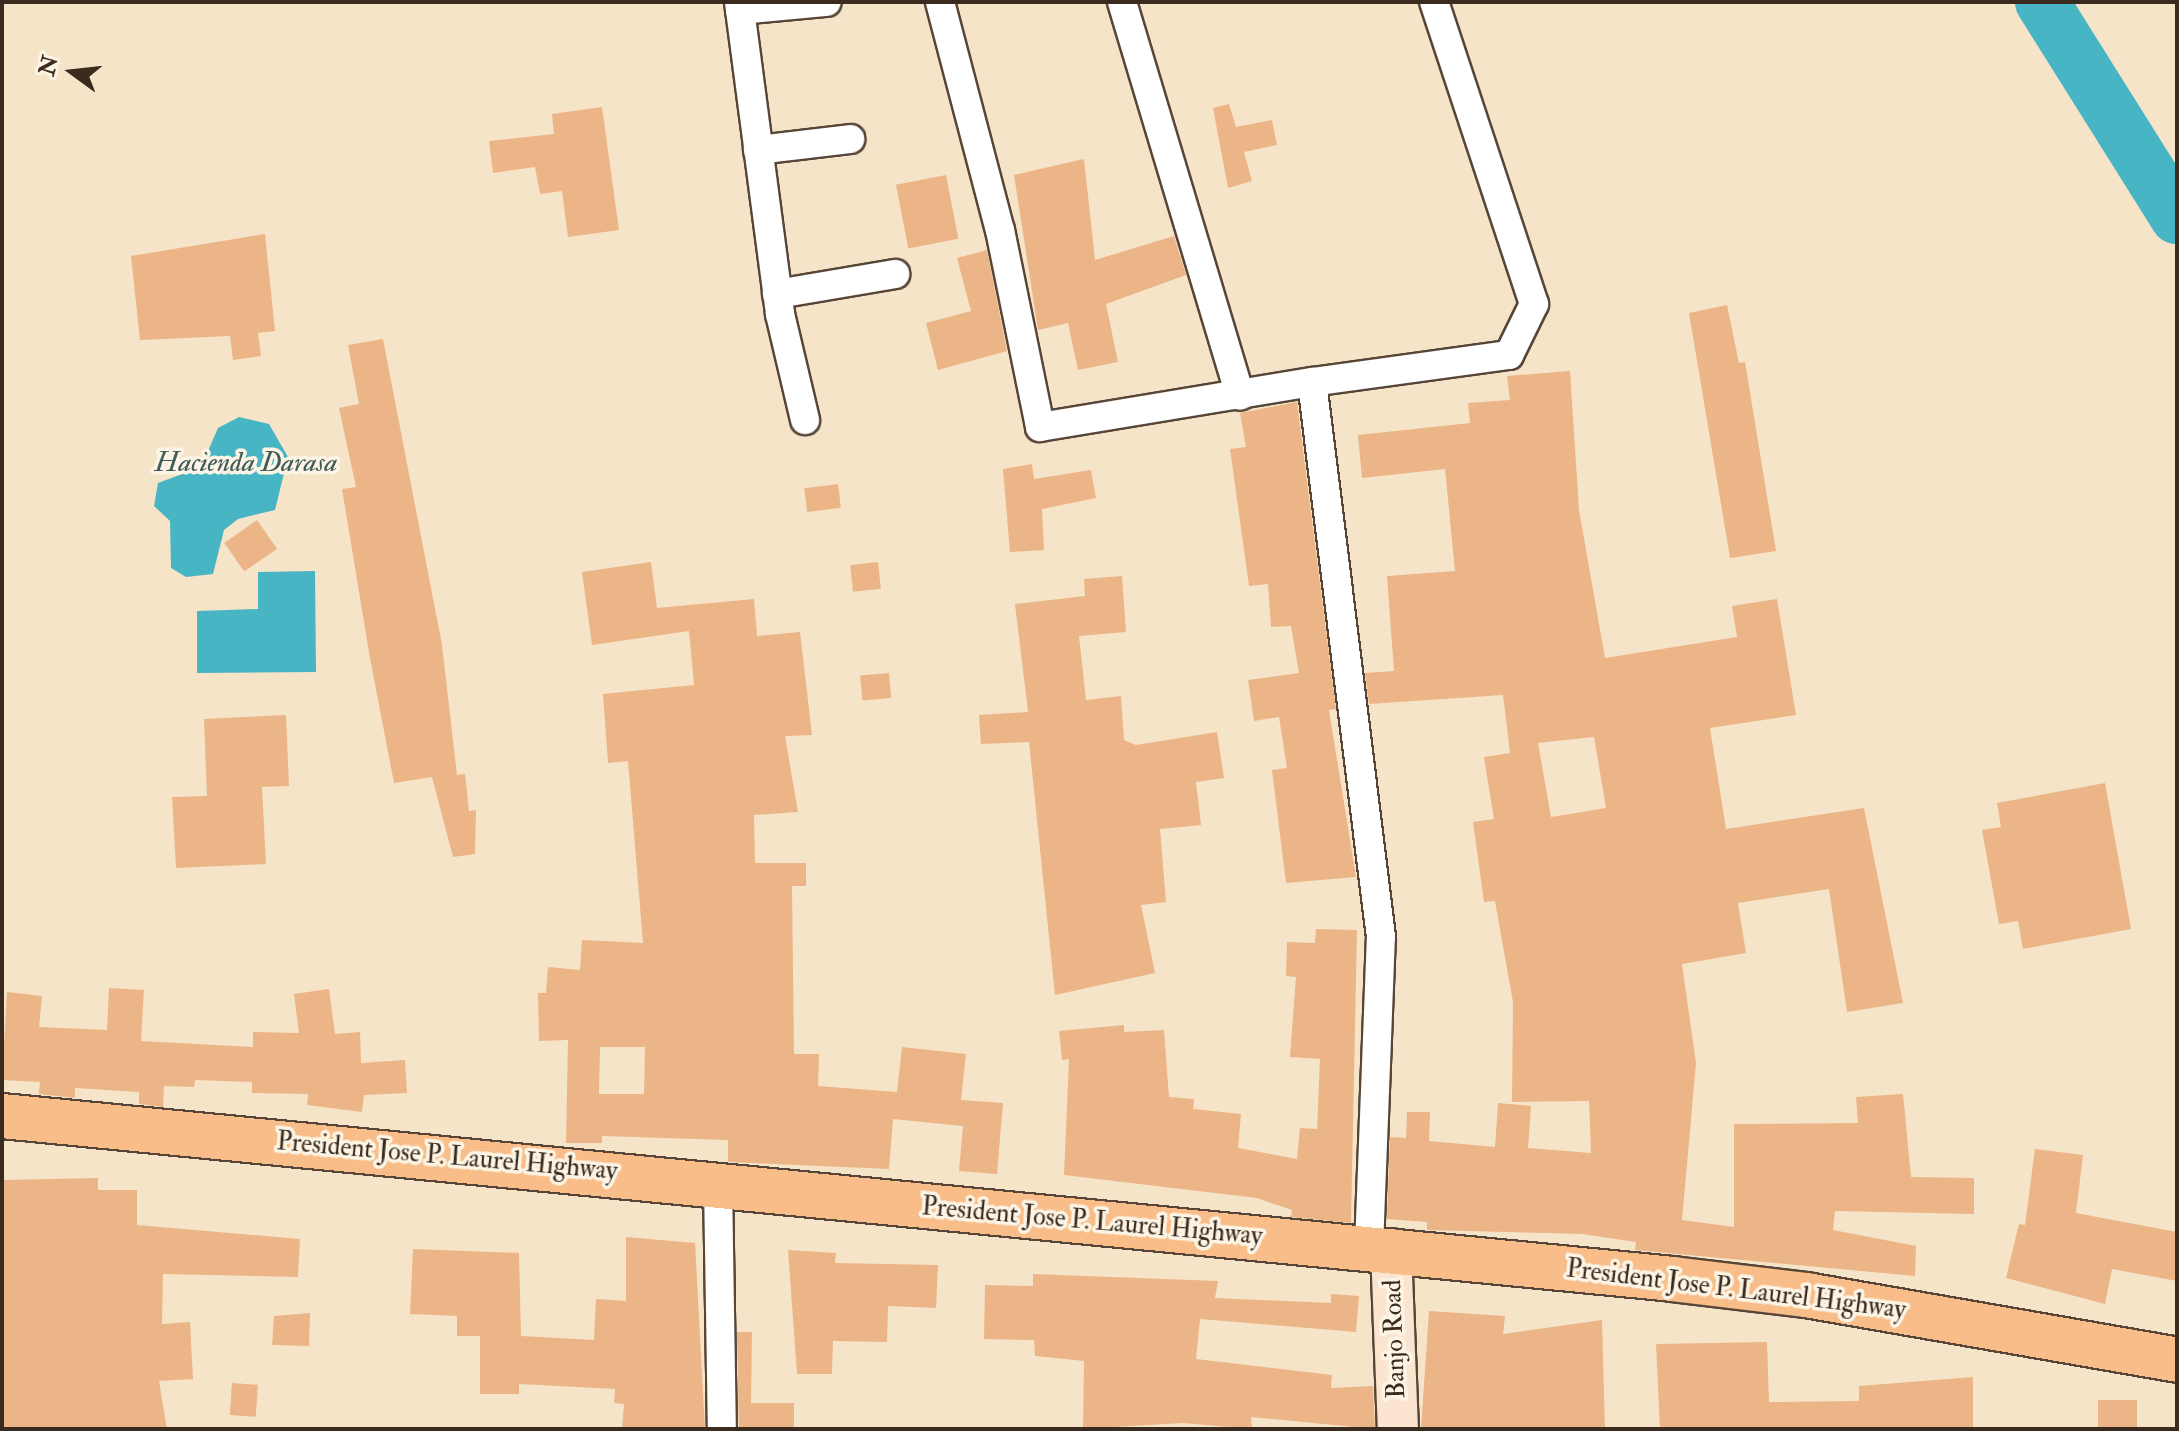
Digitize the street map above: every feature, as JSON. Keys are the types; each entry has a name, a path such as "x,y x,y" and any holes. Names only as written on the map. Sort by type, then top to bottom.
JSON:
{"highway":[{"name":"President Jose P. Laurel Highway","path":"2,1116 1380,1248 1806,1295 2177,1360"}],"street":[{"path":"805,420 777,294 739,6 827,2"},
{"path":"940,2 1000,230 1040,427 1312,382 1509,355 1534,304 1434,2"},
{"path":"1122,2 1240,396"},
{"path":"758,150 850,139"},
{"path":"777,294 895,274"},
{"path":"1312,382 1381,937 1380,1248"},
{"path":"718,1183 722,1429"},
{"name":"Banjo Road","path":"1380,1248 1398,1429"}],"water":[{"name":"Hacienda Darasa","path":"239,417 269,424 288,457 275,510 238,519 224,530 213,574 186,577 171,568 170,521 154,506 158,483 201,467 218,428"},
{"path":"315,571 316,672 197,673 197,611 258,609 258,572"}],"building":[{"path":"1229,104 1236,127 1272,120 1277,145 1244,152 1252,181 1228,188 1213,108"},
{"path":"602,107 619,230 568,237 562,191 540,194 535,167 493,173 489,141 554,134 552,114"},
{"path":"1084,159 1095,260 1174,236 1186,275 1106,304 1118,362 1078,370 1068,323 1038,330 1014,175"},
{"path":"946,175 958,239 908,249 896,185"},
{"path":"265,234 275,331 258,333 261,356 233,360 230,336 140,340 131,256"},
{"path":"987,250 1007,351 938,370 926,323 971,311 957,258"},
{"path":"1727,305 1739,363 1745,362 1776,551 1730,558 1689,313"},
{"path":"383,339 442,645 457,775 465,774 469,811 476,810 475,854 453,857 432,777 394,783 370,658 342,489 356,487 339,408 359,404 348,345"},
{"path":"1570,371 1579,510 1605,658 1737,637 1732,606 1777,599 1796,715 1710,728 1726,829 1864,808 1903,1003 1847,1012 1829,889 1738,903 1746,953 1682,964 1696,1063 1682,1220 1734,1227 1734,1124 1858,1123 1856,1097 1903,1094 1911,1177 1974,1178 1974,1214 1835,1211 1833,1230 1916,1246 1915,1276 1635,1250 1636,1242 1582,1234 1427,1230 1427,1222 1387,1219 1390,1137 1406,1138 1407,1112 1430,1112 1429,1141 1495,1147 1498,1103 1531,1106 1528,1148 1591,1153 1589,1101 1512,1102 1513,1002 1495,901 1484,902 1473,822 1494,819 1484,757 1510,753 1503,695 1369,704 1365,673 1394,671 1387,576 1455,571 1445,469 1362,478 1358,435 1470,423 1468,403 1510,400 1507,376","holes":["1594,737 1606,808 1551,817 1538,743"]},
{"path":"1297,402 1336,709 1329,710 1356,877 1286,883 1272,770 1287,768 1279,717 1254,721 1248,680 1299,673 1291,626 1271,627 1268,584 1249,586 1230,449 1246,447 1240,413"},
{"path":"1032,464 1034,479 1091,470 1096,498 1042,509 1044,550 1010,552 1003,469"},
{"path":"838,484 841,508 807,512 804,488"},
{"path":"257,520 277,549 244,572 224,543"},
{"path":"651,562 657,608 754,599 757,636 800,632 812,735 785,736 798,812 754,815 755,863 806,863 806,886 792,886 794,1054 819,1054 818,1086 897,1092 902,1047 966,1054 961,1100 1003,1103 997,1174 959,1171 963,1126 893,1119 889,1169 728,1162 728,1140 602,1136 602,1143 566,1143 568,1040 539,1041 538,993 546,993 548,967 580,970 582,940 643,943 628,761 608,763 603,694 694,685 689,631 592,645 582,572","holes":["600,1047 645,1047 644,1094 599,1094"]},
{"path":"878,562 881,589 853,592 850,565"},
{"path":"1122,576 1126,632 1079,636 1086,700 1121,696 1124,740 1136,745 1217,732 1224,778 1196,782 1201,825 1160,829 1166,902 1141,905 1155,973 1055,995 1029,742 981,744 979,715 1028,712 1015,604 1085,596 1084,579"},
{"path":"889,673 891,698 862,700 860,676"},
{"path":"286,715 289,786 262,787 266,864 176,868 172,797 207,796 204,719"},
{"path":"2105,783 2131,929 2023,949 2018,921 1999,924 1982,830 2001,827 1997,803"},
{"path":"1316,929 1357,930 1351,1223 1291,1217 1292,1210 1257,1198 1064,1175 1069,1059 1062,1060 1059,1031 1124,1025 1124,1032 1164,1030 1169,1097 1194,1099 1193,1109 1241,1114 1238,1148 1297,1159 1300,1128 1317,1129 1320,1059 1290,1057 1296,977 1286,976 1287,942 1315,943"},
{"path":"109,988 144,990 141,1041 253,1047 253,1032 299,1033 294,994 329,989 335,1034 360,1032 361,1063 405,1060 407,1093 364,1095 362,1112 307,1105 308,1094 252,1093 252,1082 195,1080 194,1087 164,1086 163,1107 139,1104 139,1092 75,1088 75,1098 39,1094 40,1082 2,1080 7,992 42,996 39,1027 107,1030"},
{"path":"2035,1149 2083,1155 2076,1213 2177,1232 2177,1281 2112,1269 2105,1304 2006,1278 2019,1224 2025,1225"},
{"path":"98,1178 98,1190 137,1190 137,1225 300,1239 298,1277 163,1274 162,1324 190,1322 193,1379 159,1381 167,1429 2,1429 2,1180"},
{"path":"626,1237 695,1243 705,1429 622,1429 624,1404 614,1403 615,1389 519,1384 519,1394 480,1394 480,1336 457,1336 457,1316 410,1314 413,1249 519,1253 521,1336 594,1340 596,1299 626,1301"},
{"path":"788,1250 836,1253 835,1263 938,1265 936,1308 888,1306 887,1342 833,1341 832,1374 797,1374"},
{"path":"1033,1274 1218,1281 1215,1298 1331,1303 1331,1294 1359,1296 1356,1332 1200,1319 1196,1359 1332,1375 1331,1388 1373,1386 1375,1429 1251,1417 1252,1429 1183,1423 1083,1429 1084,1361 1035,1356 1034,1340 984,1339 985,1285 1033,1286"},
{"path":"1429,1311 1505,1316 1503,1334 1602,1320 1605,1429 1421,1429"},
{"path":"310,1313 309,1346 272,1345 274,1316"},
{"path":"737,1332 752,1332 751,1403 794,1403 794,1429 739,1429"},
{"path":"1767,1342 1769,1402 1859,1401 1859,1386 1973,1377 1973,1429 1660,1429 1656,1344"},
{"path":"232,1383 258,1385 256,1417 230,1415"},
{"path":"2098,1400 2137,1400 2137,1429 2098,1429"}],"waterway":[{"path":"2042,2 2177,217"}]}
